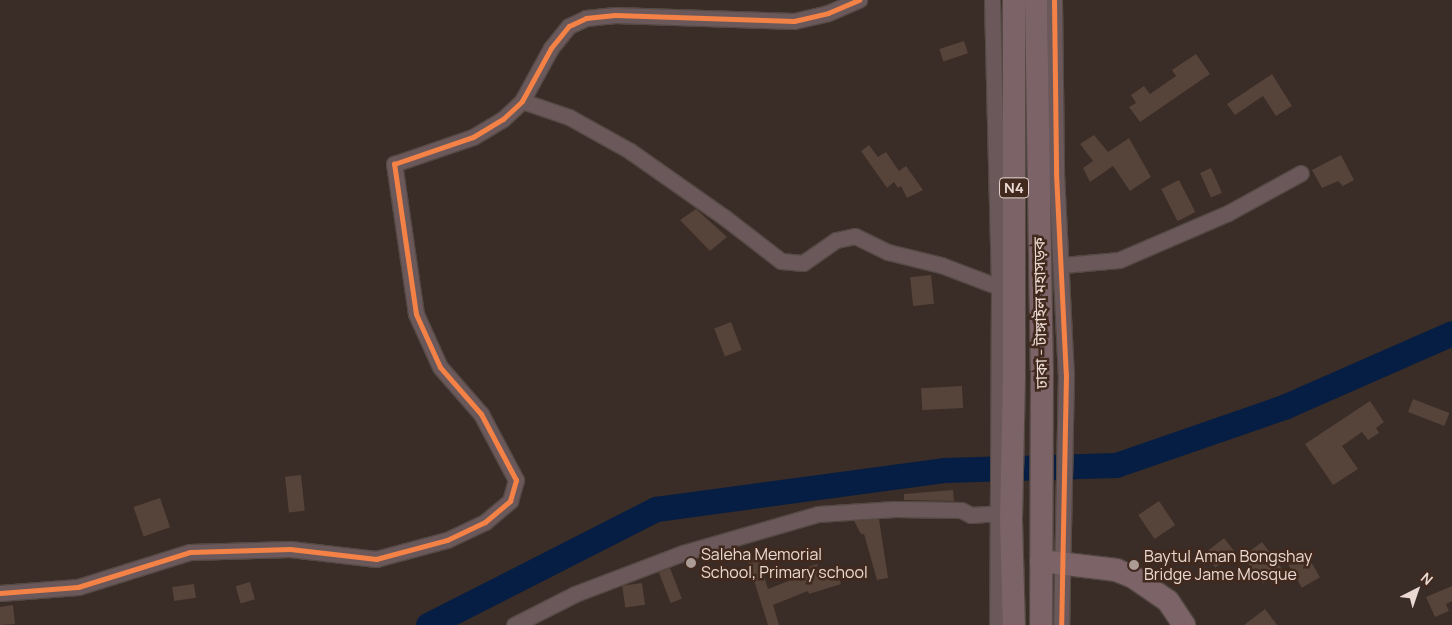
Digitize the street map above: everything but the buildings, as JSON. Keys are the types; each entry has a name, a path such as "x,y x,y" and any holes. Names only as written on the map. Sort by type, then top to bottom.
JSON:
{"highway":[{"name":"ঢাকা - টাঙ্গাইল মহাসড়ক","path":"1004,516 1014,376 1014,0"},
{"name":"ঢাকা - টাঙ্গাইল মহাসড়ক","path":"1036,0 1042,370 1040,524 1052,562 1041,625"},
{"name":"N4","path":"1004,516 1014,625"},
{"path":"1052,562 1116,570 1147,584 1168,601 1184,625"}],"street":[{"path":"0,593 78,587 190,552 290,550 376,559 447,540 485,522 510,500 516,480 506,456 481,414 440,367 416,314 394,164 473,136 503,119 522,101 551,48 569,26 586,18 615,15 794,20 828,13 859,0"},
{"path":"992,0 1004,516 997,625"},
{"path":"1054,0 1056,173 1063,265 1066,374 1064,492 1052,562 1061,625"},
{"path":"522,101 569,117 630,151 724,216 781,261 802,264 836,240 855,236 888,252 941,265 999,287"},
{"path":"1063,265 1119,260 1228,213 1301,173"},
{"path":"514,625 575,594 683,553 818,514 896,509 961,510 971,515 1004,516"}],"waterway":[{"path":"428,625 656,509 945,470 1116,465 1286,406 1452,333"}],"cycle path":[{"path":"0,593 78,587 190,552 290,549 376,559 447,540 485,522 510,501 516,480 481,414 440,367 416,314 394,164 473,137 503,119 522,101 551,48 569,26 586,18 615,15 794,21 828,13 859,0"},
{"path":"1054,0 1056,173 1066,374 1061,625"}],"place":[{"name":"Saleha Memorial School, Primary school","path":"691,563"},
{"name":"Baytul Aman Bongshay Bridge Jame Mosque","path":"1134,565"}]}
